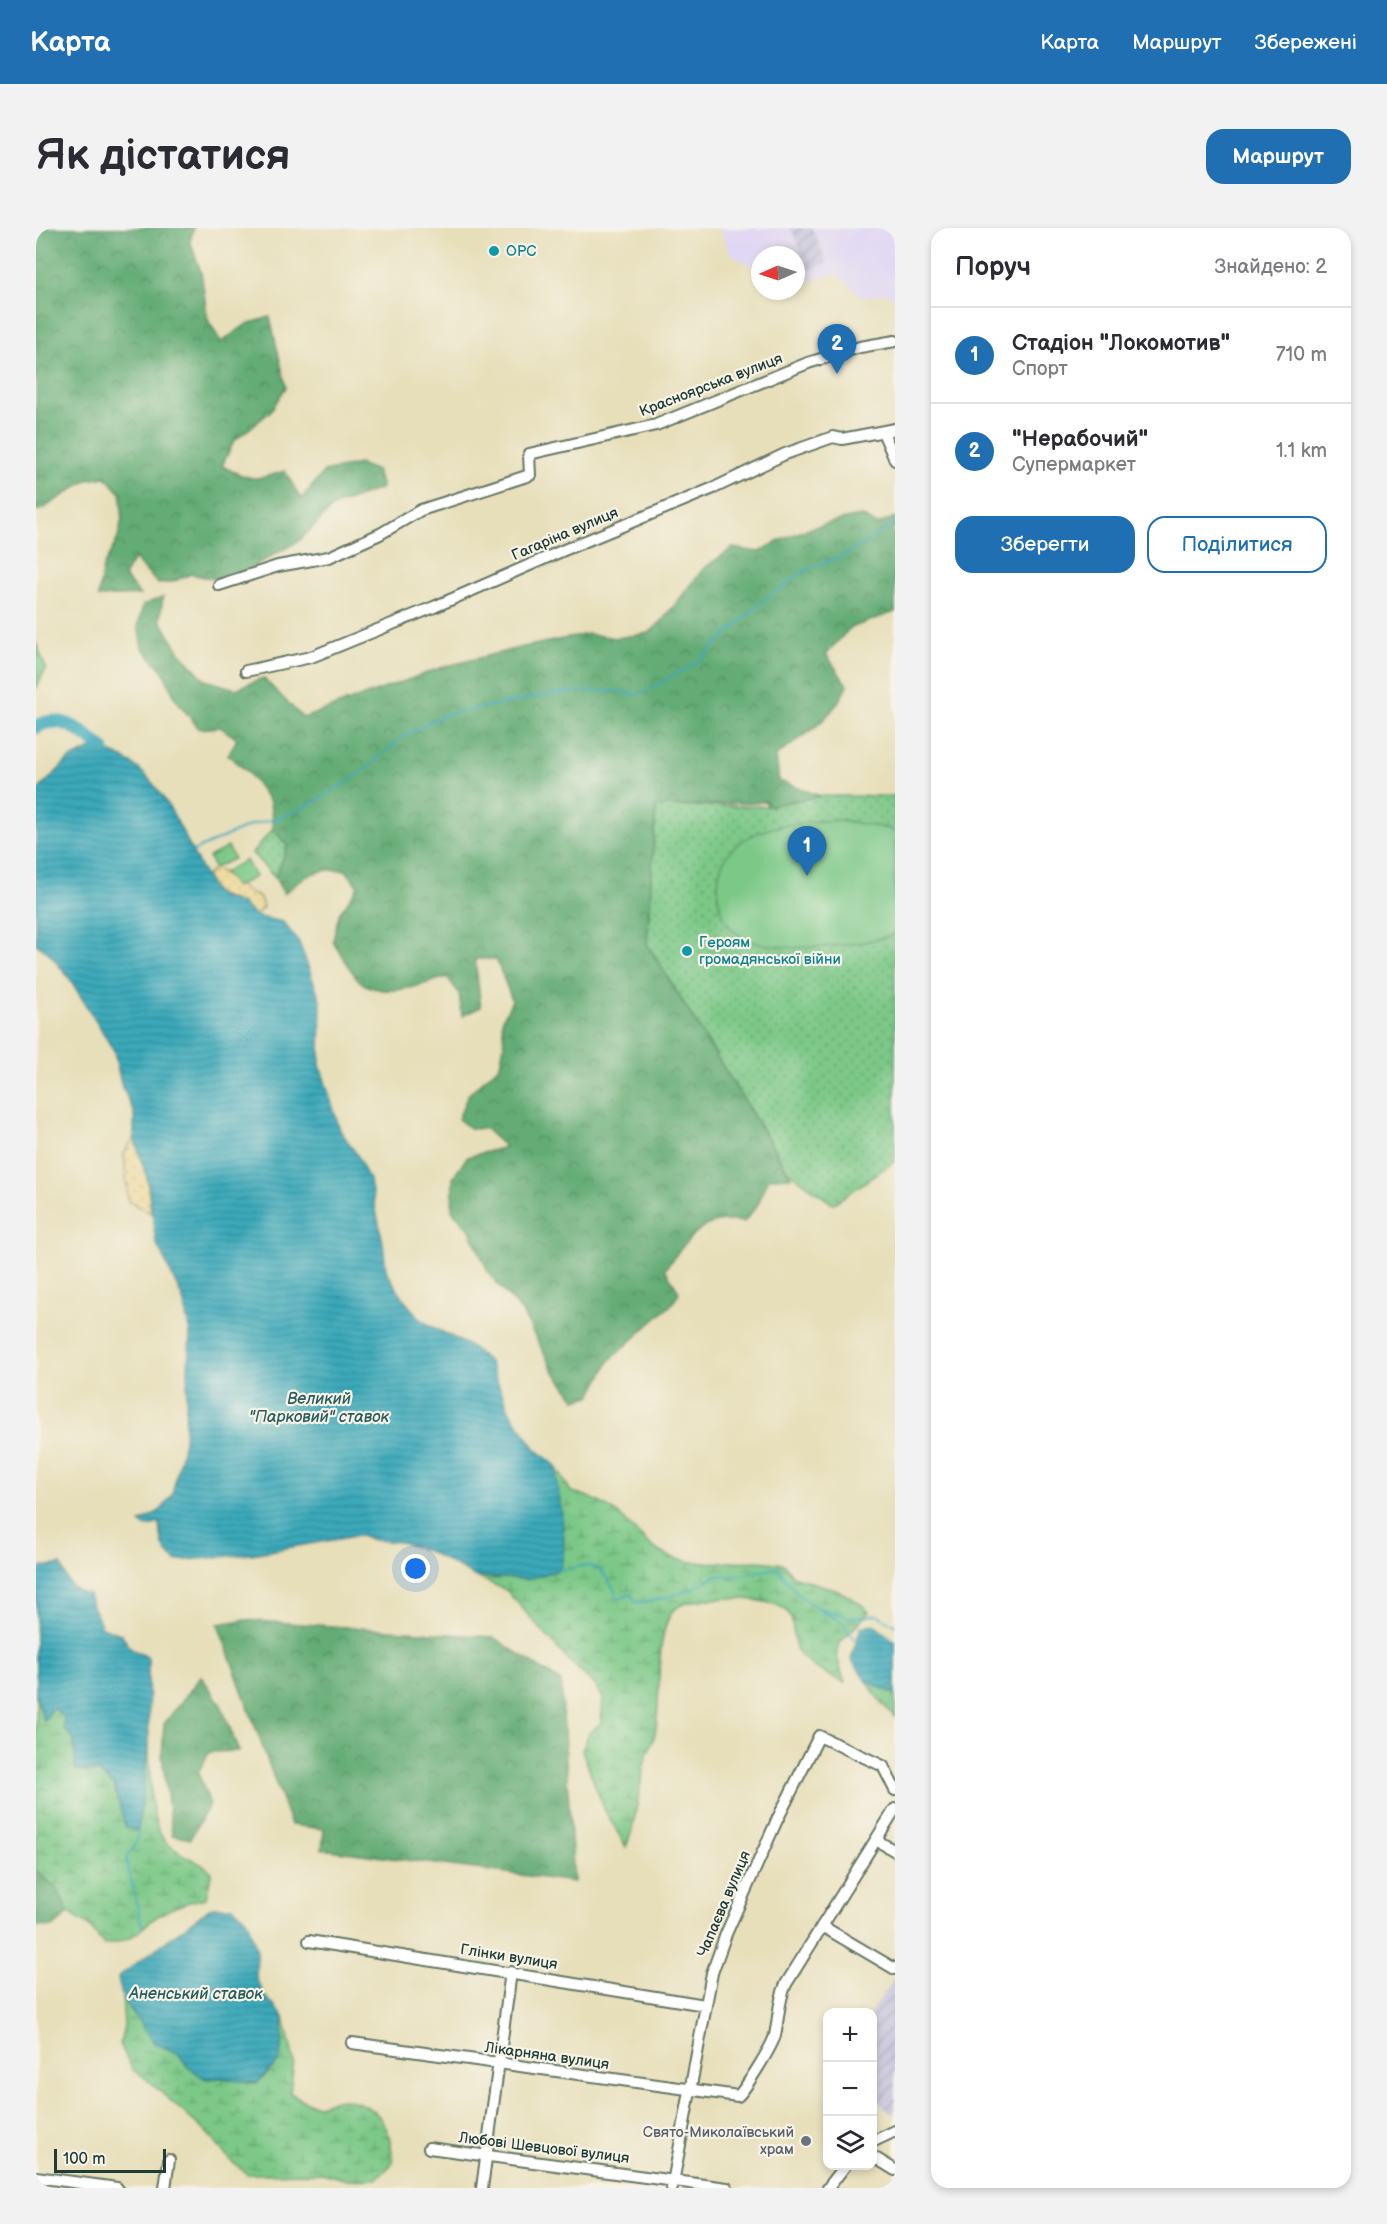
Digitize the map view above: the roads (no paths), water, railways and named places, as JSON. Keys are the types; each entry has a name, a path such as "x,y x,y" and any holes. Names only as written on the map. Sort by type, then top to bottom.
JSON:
{"street":[{"name":"Красноярська вулиця","path":"219,585 278,566 329,557 380,534 421,510 530,475 529,454 656,425 808,363 860,347 895,341"},
{"name":"Гагаріна вулиця","path":"246,672 311,657 403,620 716,487 785,454 833,437 842,439 895,429"},
{"path":"883,432 895,460"},
{"name":"Чапаєва вулиця","path":"673,2184 712,1973 726,1934 777,1820 819,1736 883,1766 895,1790"},
{"path":"895,1809 822,1926 895,1969"},
{"path":"876,1840 895,1851"},
{"name":"Лікарняна вулиця","path":"352,2043 497,2065 738,2096 746,2088 775,2038 779,2000 822,1926"},
{"name":"Глінки вулиця","path":"309,1941 705,2005"},
{"path":"482,2188 511,1972"},
{"path":"877,2140 895,2131"},
{"name":"Любові Шевцової вулиця","path":"429,2148 673,2184 727,2188"},
{"path":"877,2159 895,2170"},
{"path":"165,2188 169,2160"},
{"path":"828,2188 842,2170"},
{"path":"36,2177 117,2188"}],"water":[{"name":"Великий \"Парковий\" ставок","path":"93,748 118,755 138,768 155,786 169,806 217,895 242,904 255,916 283,922 299,942 321,1002 320,1065 340,1130 358,1156 370,1182 383,1242 386,1270 403,1299 422,1321 471,1347 489,1362 510,1412 535,1448 555,1465 564,1534 564,1548 559,1570 528,1579 476,1577 430,1552 401,1542 373,1540 361,1535 252,1554 176,1561 167,1553 163,1544 160,1523 146,1527 140,1523 161,1510 172,1495 184,1441 190,1334 183,1299 156,1242 147,1178 134,1137 134,1112 121,1084 114,1051 70,979 49,953 36,944 36,792 68,760"},
{"path":"61,1564 70,1584 78,1591 89,1594 102,1627 121,1634 131,1649 148,1657 149,1741 138,1830 126,1828 114,1786 99,1772 76,1770 74,1740 64,1729 64,1717 53,1708 44,1721 36,1694 36,1568"},
{"path":"873,1624 895,1641 895,1694 867,1681 851,1659 861,1627"},
{"name":"Аненський ставок","path":"212,1907 233,1907 247,1920 257,1951 256,1979 266,1997 284,2017 280,2060 257,2083 222,2078 206,2079 188,2067 178,2053 154,2043 122,1997 118,1977"}],"waterway":[{"path":"193,851 251,825 283,817 313,803 365,770 404,736 446,714 566,692 614,691 639,695 699,661 759,604 806,570 849,553 895,523"},
{"path":"36,727 46,723 64,723 80,731 103,749"},
{"path":"559,1570 583,1566 596,1568 606,1576 619,1599 631,1594 636,1602 644,1602 678,1594 701,1585 717,1575 729,1577 777,1568 798,1594 815,1607 852,1618 877,1615 895,1625"},
{"path":"820,1610 842,1622 856,1641"},
{"path":"138,1830 136,1843 126,1859 142,1926"}],"place":[{"name":"ОРС","path":"494,251"},
{"name":"\"Нерабочий\"","path":"837,374"},
{"name":"Стадіон \"Локомотив\"","path":"807,876"},
{"name":"Героям громадянської війни","path":"687,951"},
{"name":"Свято-Миколаївський храм","path":"806,2141"}]}
